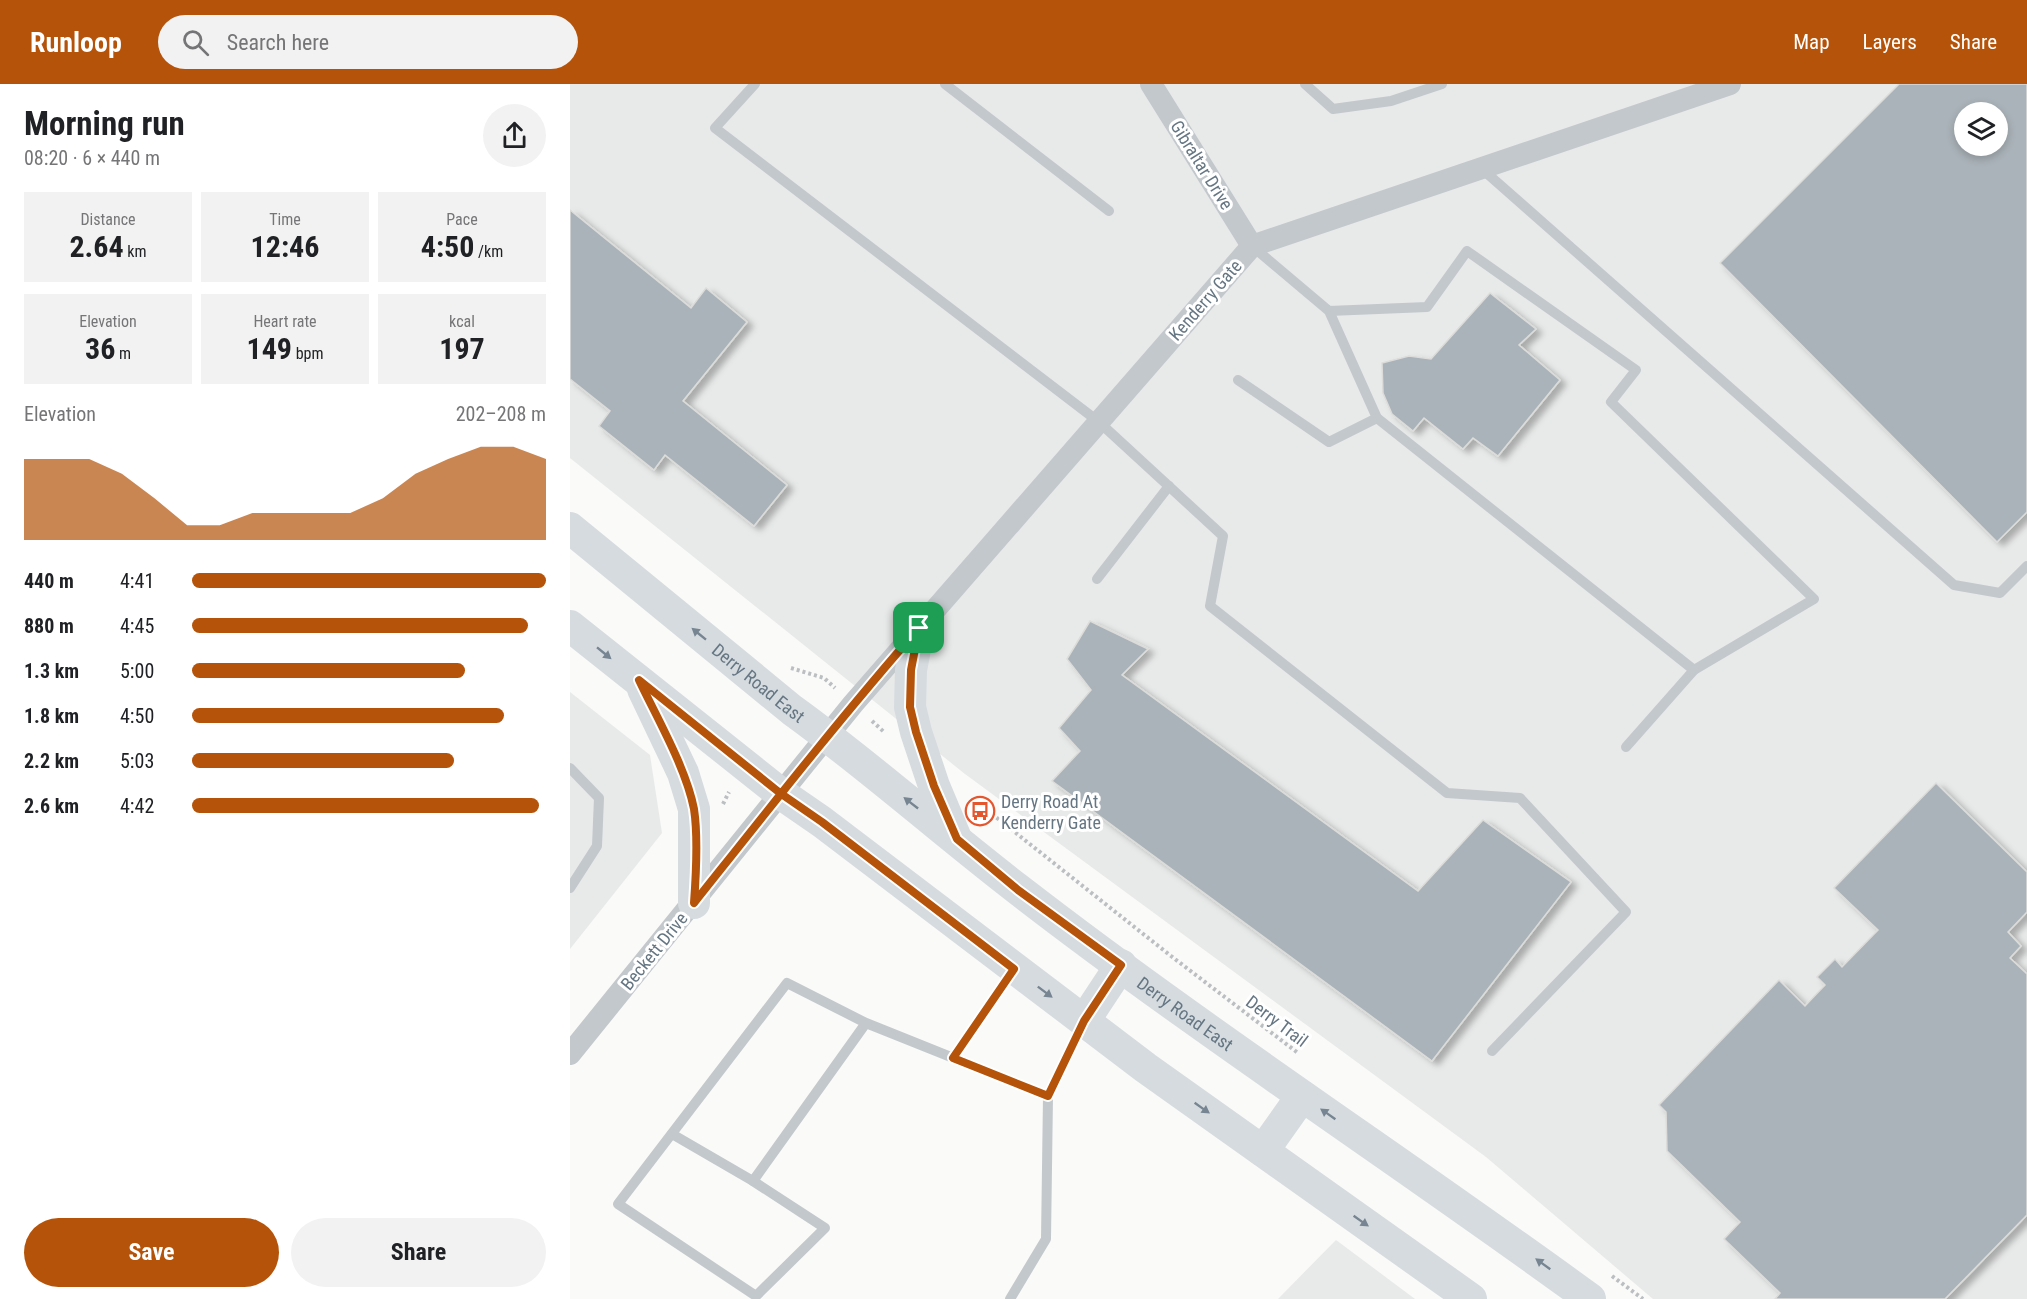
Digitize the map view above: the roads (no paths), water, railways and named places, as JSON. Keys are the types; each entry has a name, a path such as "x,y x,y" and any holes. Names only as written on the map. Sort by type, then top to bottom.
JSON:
{"main road":[{"name":"Derry Road East","path":"570,528 792,711 827,735 1018,890 1302,1096 1510,1240 1590,1299"},
{"path":"570,626 780,793 822,822 1014,969 1471,1299"},
{"path":"919,628 911,670 910,707 934,786 957,839"},
{"path":"639,680 682,773 694,809 696,878 694,903"},
{"path":"1084,1021 1121,965"},
{"path":"1263,1151 1302,1096"}],"street":[{"name":"Gibraltar Drive","path":"1151,84 1252,246"},
{"name":"Kenderry Gate","path":"827,735 1252,246 1730,84"},
{"name":"Beckett Drive","path":"570,1054 694,903 827,735"}],"lane":[{"path":"755,84 715,128 1099,422 1223,536 1210,606 1447,793 1520,798 1626,912 1492,1051"},
{"path":"945,84 1109,211"},
{"path":"1305,84 1334,109 1391,101 1442,84"},
{"path":"1482,169 1954,585 2000,593 2027,566"},
{"path":"1252,246 1329,311 1377,418 1694,670"},
{"path":"1329,311 1427,307 1467,251 1636,370 1611,402 1814,599 1694,670 1626,747"},
{"path":"1238,380 1329,441 1377,418"},
{"path":"1097,579 1169,486"},
{"path":"570,768 599,798 597,846 570,888"},
{"path":"953,1058 1014,969"},
{"path":"672,1134 753,1181 825,1228 756,1296 618,1204 787,983 866,1023 1048,1096"},
{"path":"1010,1299 1046,1239 1048,1096 1084,1021"},
{"path":"753,1181 866,1023"}],"place":[{"name":"Derry Road At Kenderry Gate","path":"980,811"}]}
